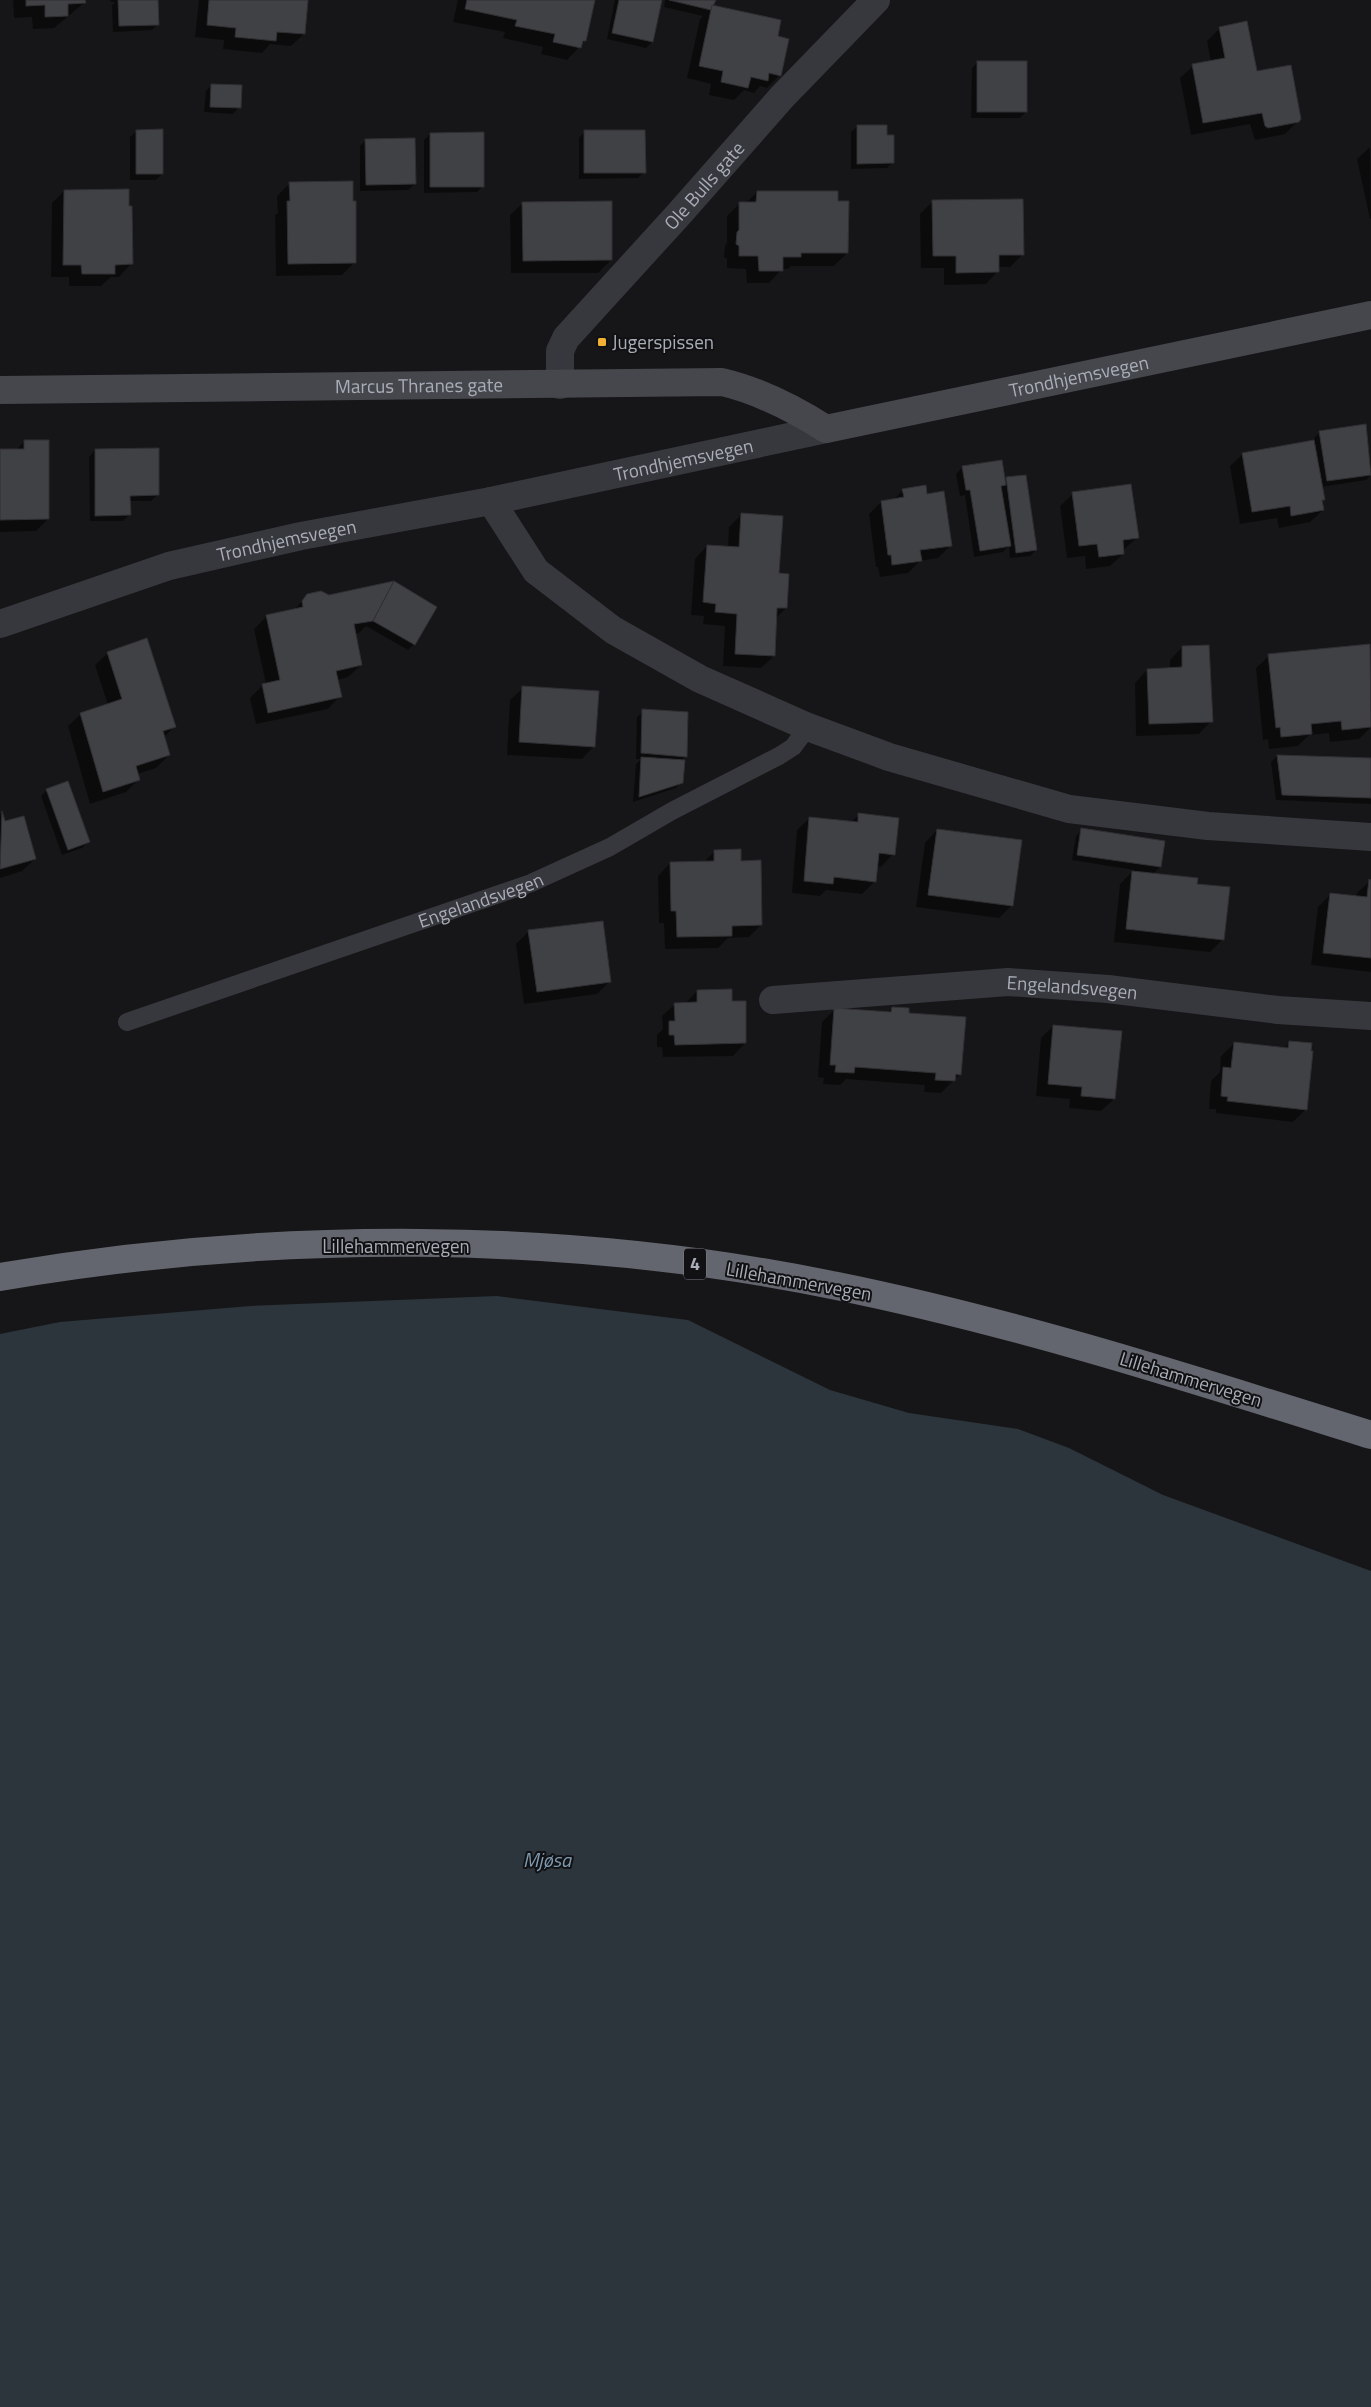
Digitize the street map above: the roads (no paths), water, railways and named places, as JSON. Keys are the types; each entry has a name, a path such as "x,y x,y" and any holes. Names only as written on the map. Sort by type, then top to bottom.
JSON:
{"highway":[{"name":"Lillehammervegen","path":"0,1277 65,1266 207,1251 359,1243 497,1246 610,1253 728,1268 824,1284 931,1306 1182,1376 1371,1436"}],"main road":[{"name":"Trondhjemsvegen","path":"826,429 1371,315"},
{"name":"Marcus Thranes gate","path":"0,390 722,382 747,388 794,408 826,429"}],"street":[{"name":"Ole Bulls gate","path":"560,385 560,351 566,338 782,97 876,0"},
{"name":"Trondhjemsvegen","path":"0,624 170,566 301,536 492,501 826,429"},
{"path":"492,501 536,571 613,630 700,679 808,727 889,758 1069,808 1208,826 1371,837"},
{"name":"Engelandsvegen","path":"773,1000 1008,982 1108,989 1278,1010 1371,1016"}],"lane":[{"name":"Engelandsvegen","path":"127,1022 531,883 610,847 672,811 780,756 793,747 808,727"}],"water":[{"name":"Mjøsa","path":"497,1296 688,1320 830,1390 909,1413 1018,1429 1069,1448 1163,1495 1371,1571 1371,2407 0,2407 0,1334 60,1322 250,1306"}],"place":[{"name":"Jugerspissen","path":"602,342"}]}
